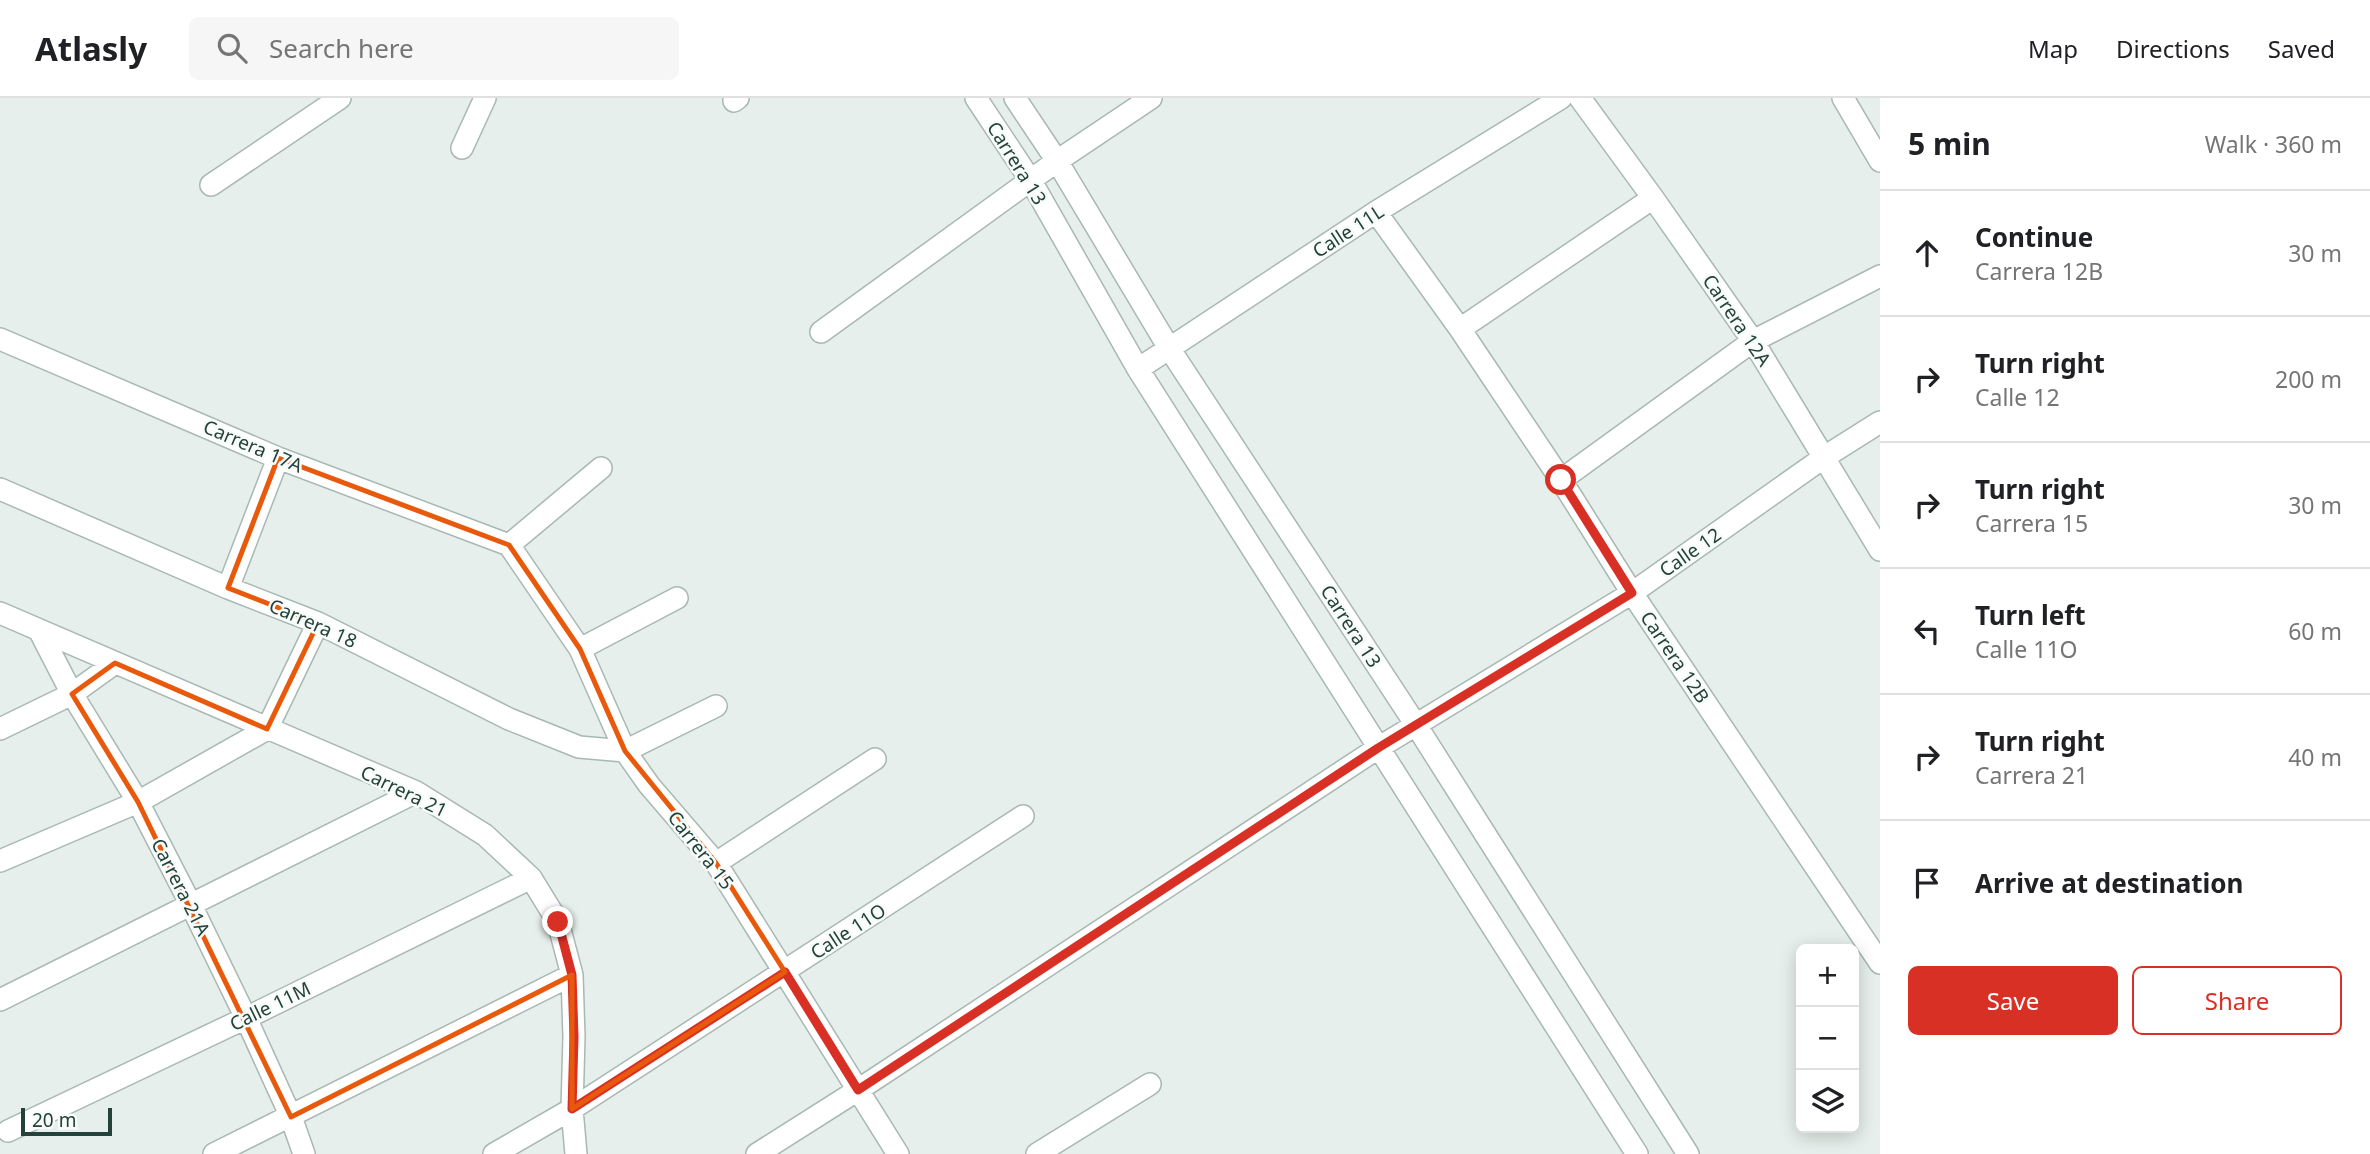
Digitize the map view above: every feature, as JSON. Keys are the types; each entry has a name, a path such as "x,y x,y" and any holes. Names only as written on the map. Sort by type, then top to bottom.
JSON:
{"street":[{"path":"462,148 485,98"},
{"name":"Carrera 13","path":"976,98 1031,181 1138,369 1637,1154"},
{"name":"Carrera 13","path":"1015,98 1057,161 1169,348 1416,725 1688,1154"},
{"path":"821,332 1057,161 1151,98"},
{"name":"Calle 11L","path":"1138,369 1376,212 1561,98"},
{"name":"Carrera 12A","path":"1580,98 1753,341 1880,550"},
{"path":"1843,98 1880,161"},
{"path":"212,185 328,101"},
{"path":"1460,329 1653,198"},
{"name":"Carrera 12B","path":"1376,212 1460,329 1561,480 1632,593 1880,963"},
{"path":"1561,480 1753,341 1880,276"},
{"name":"Carrera 17A","path":"0,339 278,458 509,545"},
{"name":"Calle 12","path":"757,1154 1378,748 1632,593 1823,458 1880,422"},
{"path":"228,588 278,458"},
{"path":"509,545 601,468"},
{"name":"Carrera 18","path":"0,489 228,588 318,622 509,719 579,747 625,751"},
{"name":"Carrera 15","path":"509,545 580,649 625,751 649,785 716,863 898,1154"},
{"path":"580,649 677,598"},
{"name":"Carrera 21","path":"0,613 415,792 485,835 531,878 558,922 572,975 572,1109 576,1154"},
{"path":"0,861 138,802 267,729 318,622"},
{"name":"Carrera 21A","path":"38,630 72,694 138,802 190,903 291,1117 304,1154"},
{"path":"0,729 72,694 115,663"},
{"path":"625,751 716,706"},
{"path":"716,863 875,759"},
{"path":"0,1000 415,792"},
{"name":"Calle 11O","path":"494,1154 572,1109 1023,816"},
{"name":"Calle 11M","path":"8,1131 531,878"},
{"path":"214,1154 572,975"},
{"path":"1037,1154 1150,1084"}],"highlighted area":[{"path":"278,458 509,545 580,649 625,751 716,863 785,972 572,1109 572,975 291,1117 138,802 72,694 115,663 267,729 318,623 228,588"}],"route":[{"path":"558,922 572,975 572,1109 785,972 858,1090 1378,748 1632,593 1561,480"}]}
